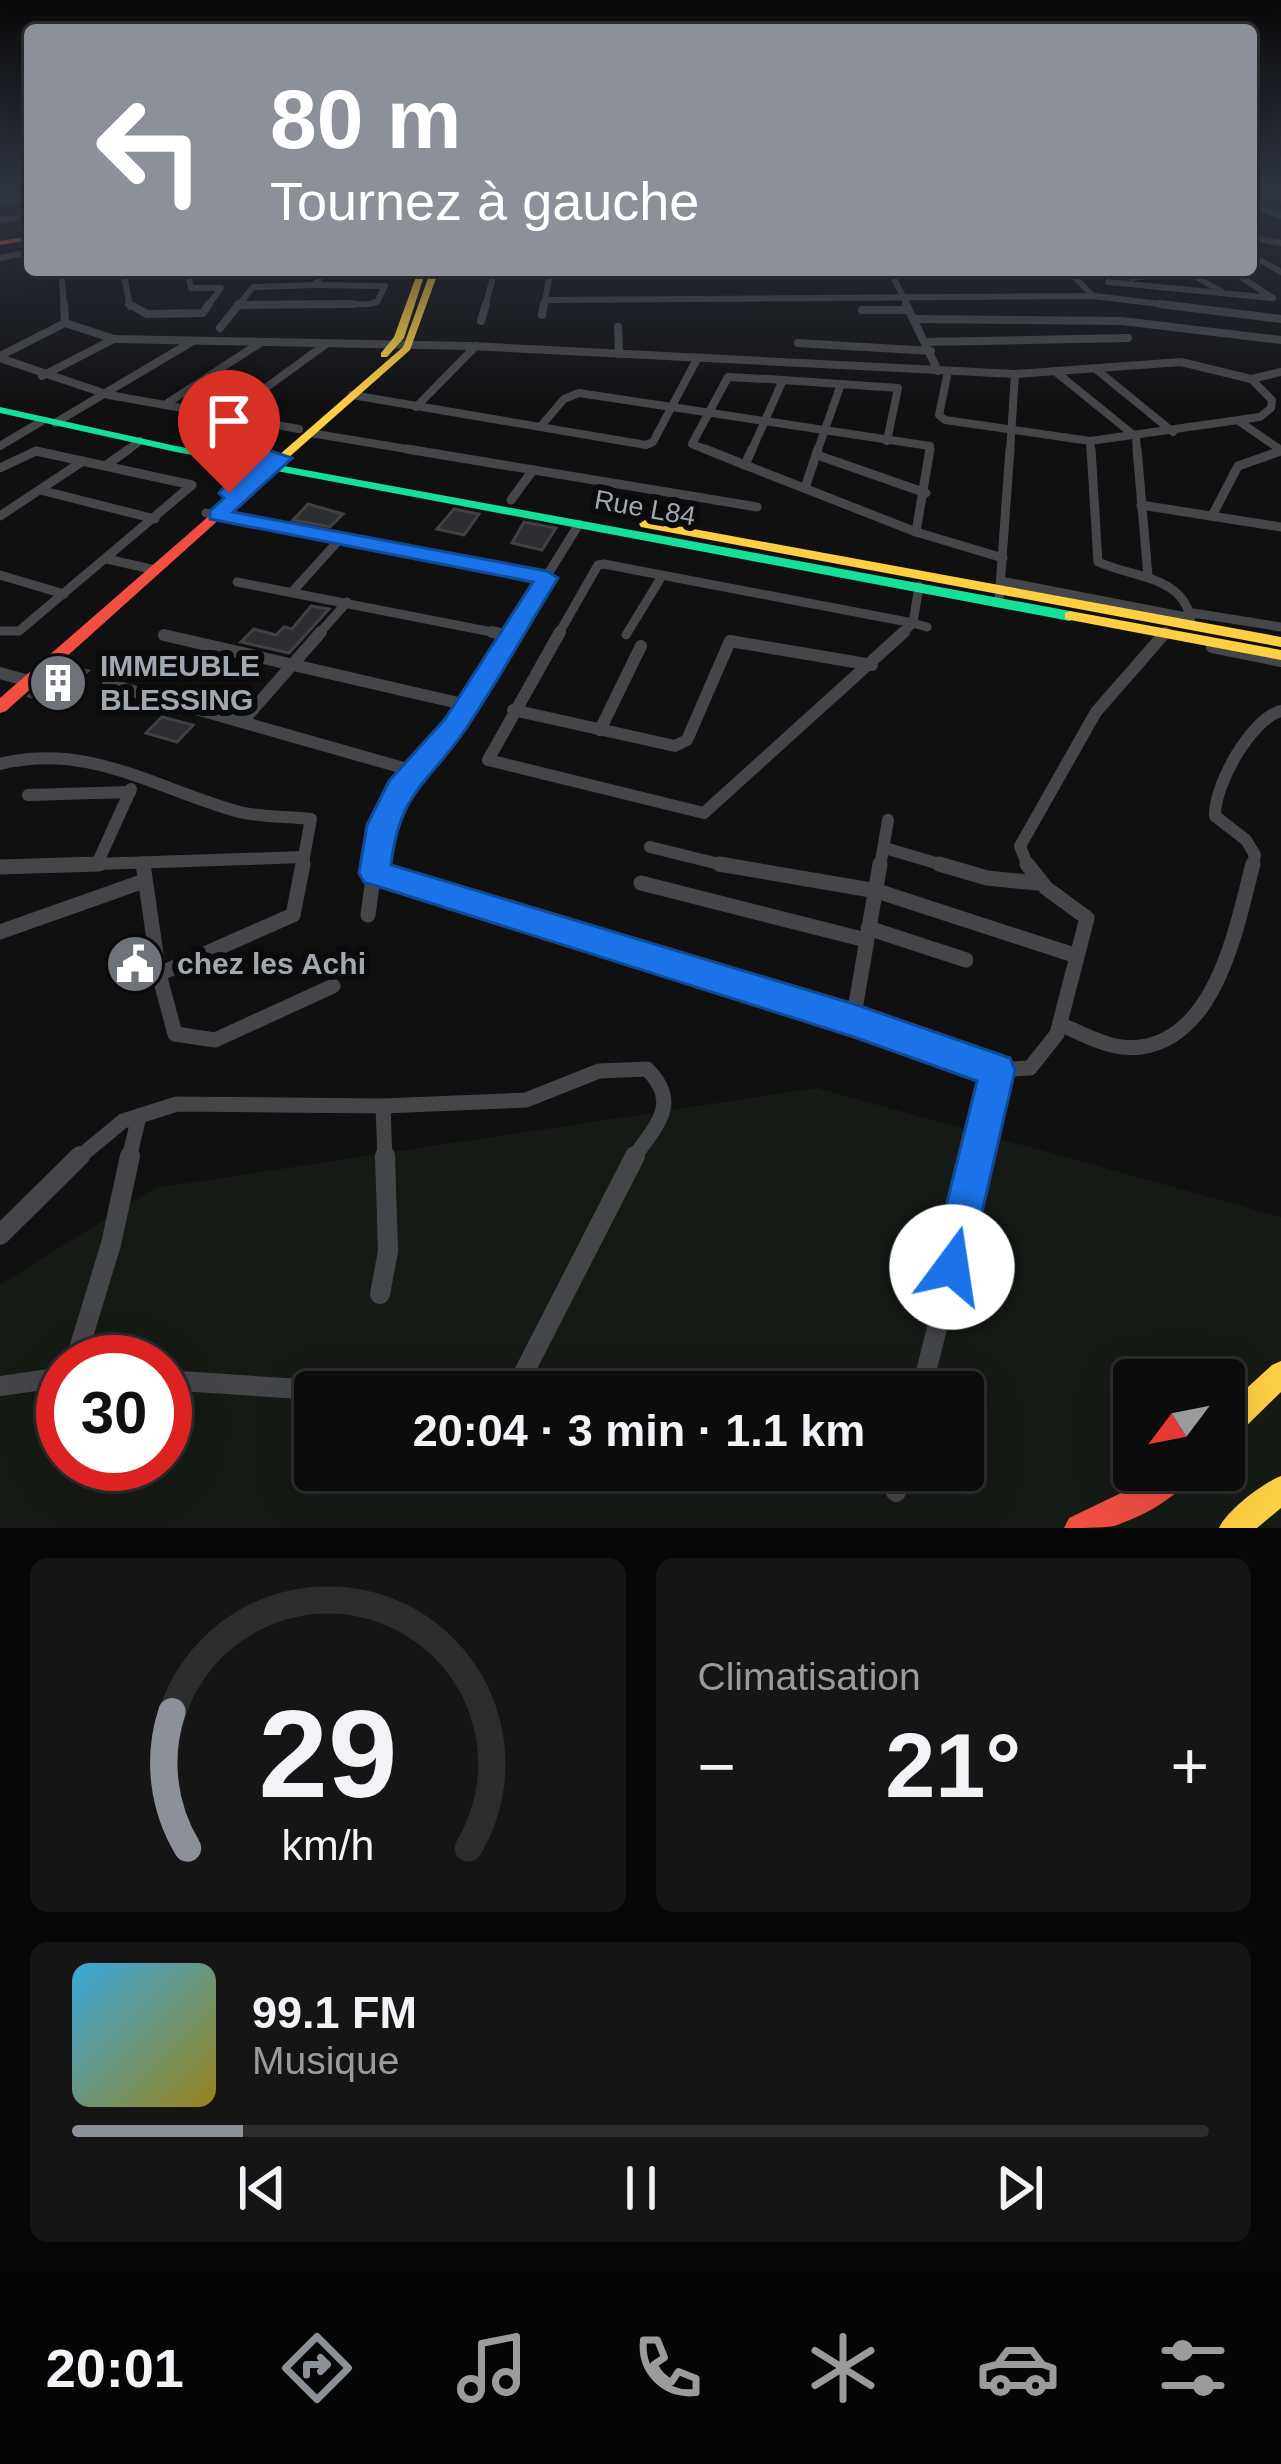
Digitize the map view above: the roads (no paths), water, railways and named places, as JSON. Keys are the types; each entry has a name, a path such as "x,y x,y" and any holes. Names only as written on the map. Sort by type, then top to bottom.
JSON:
{"main road":[{"path":"304,431 352,395 403,344 427,276"},
{"path":"0,694 403,344"},
{"name":"Rue L84","path":"0,406 140,441 511,500 920,586 1000,590 1164,635 1281,658"},
{"name":"Rue L84","path":"54,421 186,442 578,524 608,523 1192,618 1281,642"},
{"path":"0,707 16,677"},
{"path":"1245,1408 1281,1374"},
{"path":"1234,1528 1281,1490"},
{"path":"1079,1528 1156,1491"}],"street":[{"path":"1265,263 1276,262"},
{"path":"1265,263 1281,272"},
{"path":"62,276 65,323"},
{"path":"124,276 130,308 147,314 203,313 221,288 191,288 188,276"},
{"path":"303,304 321,276"},
{"path":"481,320 493,276"},
{"path":"542,315 550,276"},
{"path":"691,276 693,299"},
{"path":"65,323 78,332 114,339 476,346 697,359 943,371 1015,374 1181,362 1251,379 1268,393 1271,408 1240,422 1090,441 1013,433 939,415 943,371 893,276"},
{"path":"1073,276 1094,296"},
{"path":"1143,276 1108,281 1273,298 1239,276"},
{"path":"1196,276 1228,296 1232,313"},
{"path":"220,328 238,304 254,287 385,286 376,302 238,304"},
{"path":"546,300 1094,296 1281,320"},
{"path":"617,315 619,301"},
{"path":"862,310 1135,322 1281,340"},
{"path":"1038,320 1040,340"},
{"path":"0,357 65,323"},
{"path":"618,327 619,354"},
{"path":"798,343 928,346 1128,338"},
{"path":"41,377 114,339"},
{"path":"0,446 104,394 194,340"},
{"path":"165,404 263,341"},
{"path":"226,416 326,343"},
{"path":"416,406 476,346"},
{"path":"0,357 41,377 104,394 757,507"},
{"path":"352,395 646,446 697,359"},
{"path":"1097,370 1173,432"},
{"path":"1251,379 1281,372"},
{"path":"1057,373 1136,437 1148,576"},
{"path":"1000,590 1015,374"},
{"path":"886,441 900,390 728,376 692,444 916,532 1003,558"},
{"path":"745,465 783,380"},
{"path":"805,488 841,384"},
{"path":"540,427 564,399 579,393 932,448 916,532"},
{"path":"1240,422 1281,451"},
{"path":"105,466 140,441"},
{"path":"1090,441 1098,562 1148,576 1185,597 1192,618 1281,627"},
{"path":"0,468 31,451 192,485 19,631 0,631"},
{"path":"1212,516 1238,466 1281,451"},
{"path":"818,454 926,493"},
{"path":"0,517 82,461"},
{"path":"511,500 533,470"},
{"path":"40,490 155,519"},
{"path":"1141,505 1281,526"},
{"path":"211,514 547,578"},
{"path":"368,914 381,825 414,771 441,744 467,705 578,524"},
{"path":"293,591 339,540"},
{"path":"107,559 150,568"},
{"path":"920,586 913,623 704,813 491,763 488,756 595,568 604,564 913,623 927,627"},
{"path":"0,575 64,594"},
{"path":"626,635 662,575"},
{"path":"237,582 511,637"},
{"path":"243,721 347,602"},
{"path":"164,635 467,705"},
{"path":"374,873 854,1021 997,1070 1030,1068 1060,1024 1074,955 1088,918 1037,884 1024,864 1020,846 1096,712 1164,635"},
{"path":"513,710 682,745 730,641 872,665"},
{"path":"600,730 641,646"},
{"path":"108,684 414,771"},
{"path":"1060,1024 1106,1044 1147,1046 1202,1007 1224,970 1255,855 1246,840 1215,817 1214,801 1223,776 1269,714 1281,712"},
{"path":"0,764 62,755 134,784 245,814 311,819 292,915 159,974"},
{"path":"28,795 134,784"},
{"path":"97,864 134,784"},
{"path":"854,1021 889,820"},
{"path":"650,847 770,876 827,880 877,891 1074,955"},
{"path":"885,848 987,878 1037,884"},
{"path":"0,867 304,857"},
{"path":"143,864 159,974 176,1034 204,1041 225,1036 333,986"},
{"path":"0,932 144,881"},
{"path":"641,883 966,960"},
{"path":"0,1235 96,1141 140,1116 177,1104 382,1106 526,1100 599,1071 638,1067 654,1072 666,1096 661,1117 632,1161 528,1371"},
{"path":"926,1371 994,1100 997,1070"},
{"path":"380,1294 388,1251 382,1106"},
{"path":"83,1335 111,1244 140,1116"},
{"path":"0,1386 36,1381"},
{"path":"192,1382 294,1389"}],"place":[{"name":"IMMEUBLE BLESSING","path":"58,683"},
{"name":"chez les Achi","path":"135,964"}]}
